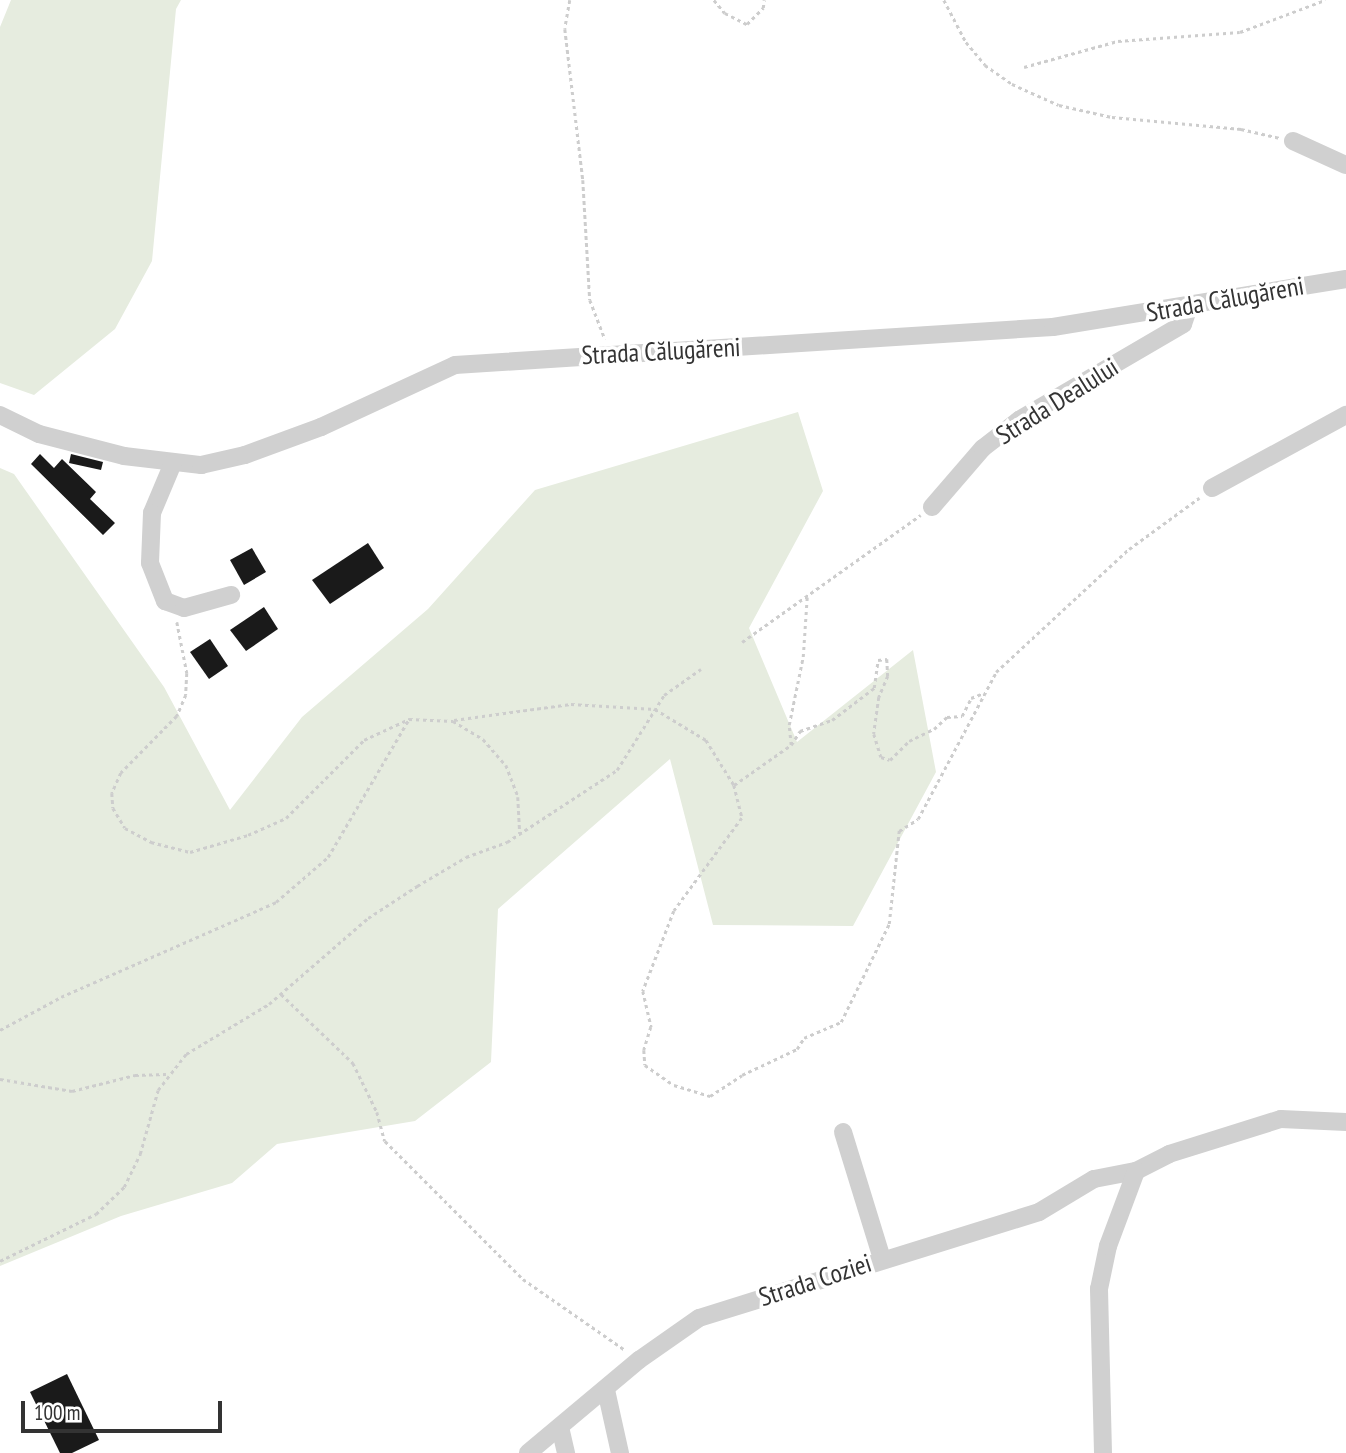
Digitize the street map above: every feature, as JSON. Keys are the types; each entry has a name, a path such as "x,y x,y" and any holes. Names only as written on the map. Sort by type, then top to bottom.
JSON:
{"street":[{"path":"1293,141 1346,165"},
{"name":"Strada Călugăreni","path":"0,415 39,434 173,463 201,465 245,455 321,428 455,365 610,352 966,335 1189,307 1346,279"},
{"name":"Strada Dealului","path":"932,508 983,448 1019,420 1183,324 1189,307"},
{"path":"1212,488 1346,415"},
{"path":"173,463 152,513 150,563 165,601 184,608 231,595"},
{"name":"Strada Coziei","path":"528,1453 639,1360 699,1318 1039,1212 1094,1179 1136,1171 1169,1154 1281,1119 1346,1122"},
{"path":"843,1132 882,1259"},
{"path":"1103,1453 1099,1289 1108,1246 1136,1171"},
{"path":"606,1390 620,1453"},
{"path":"560,1427 566,1453"}],"path":[{"path":"570,0 565,29 583,180 590,300 610,352"},
{"path":"714,0 724,13 747,24 764,8 764,0"},
{"path":"944,0 965,42 985,65 1012,84 1059,106 1112,117 1241,130 1293,141"},
{"path":"1024,68 1118,41 1240,32 1325,0"},
{"path":"165,601 178,624 187,673 186,695 177,716 121,774 112,793 113,808 125,828 151,842 190,852 286,818 364,740 409,719 451,721 571,704 655,709 706,740 734,785 742,818 674,911 643,991 651,1027 644,1050 645,1065 674,1085 710,1096 742,1075 797,1049 804,1038 841,1022 889,924 899,831 918,820 962,744 984,693 1020,647 1129,549 1212,488"},
{"path":"742,642 932,508"},
{"path":"791,745 789,724 803,657 807,595"},
{"path":"734,785 791,745 800,731 832,720 874,688 878,660 887,659 888,676 879,697 874,734 881,757 890,760 909,741 934,729 947,717 962,716 971,698 984,693"},
{"path":"0,1261 96,1214 124,1187 139,1154 146,1118 166,1074 186,1054 281,993 369,918 417,886 520,833 617,770 664,695 701,669"},
{"path":"0,1030 61,997 276,902 328,857 409,719"},
{"path":"451,721 483,739 506,765 518,797 520,833"},
{"path":"281,993 353,1063 377,1112 386,1141 523,1279 639,1360"},
{"path":"0,1079 72,1091 135,1076 166,1074"}],"shaded area":[{"path":"11,0 181,0 176,9 152,261 115,329 34,395 0,383 0,27"},
{"path":"798,412 823,491 749,628 797,742 913,650 936,772 853,926 713,925 670,759 498,909 491,1062 415,1121 277,1144 232,1183 121,1216 0,1266 0,468 14,474 164,687 230,810 302,717 428,609 535,490"}],"building":[{"path":"40,454 54,468 62,459 96,492 90,499 115,523 103,535 31,464"},
{"path":"71,454 103,462 101,470 69,463"},
{"path":"368,543 384,568 330,604 312,580"},
{"path":"252,548 266,572 244,585 230,560"},
{"path":"264,607 278,629 246,651 230,630"},
{"path":"210,639 228,666 209,679 190,652"},
{"path":"67,1374 99,1440 72,1453 60,1453 30,1392"}]}
